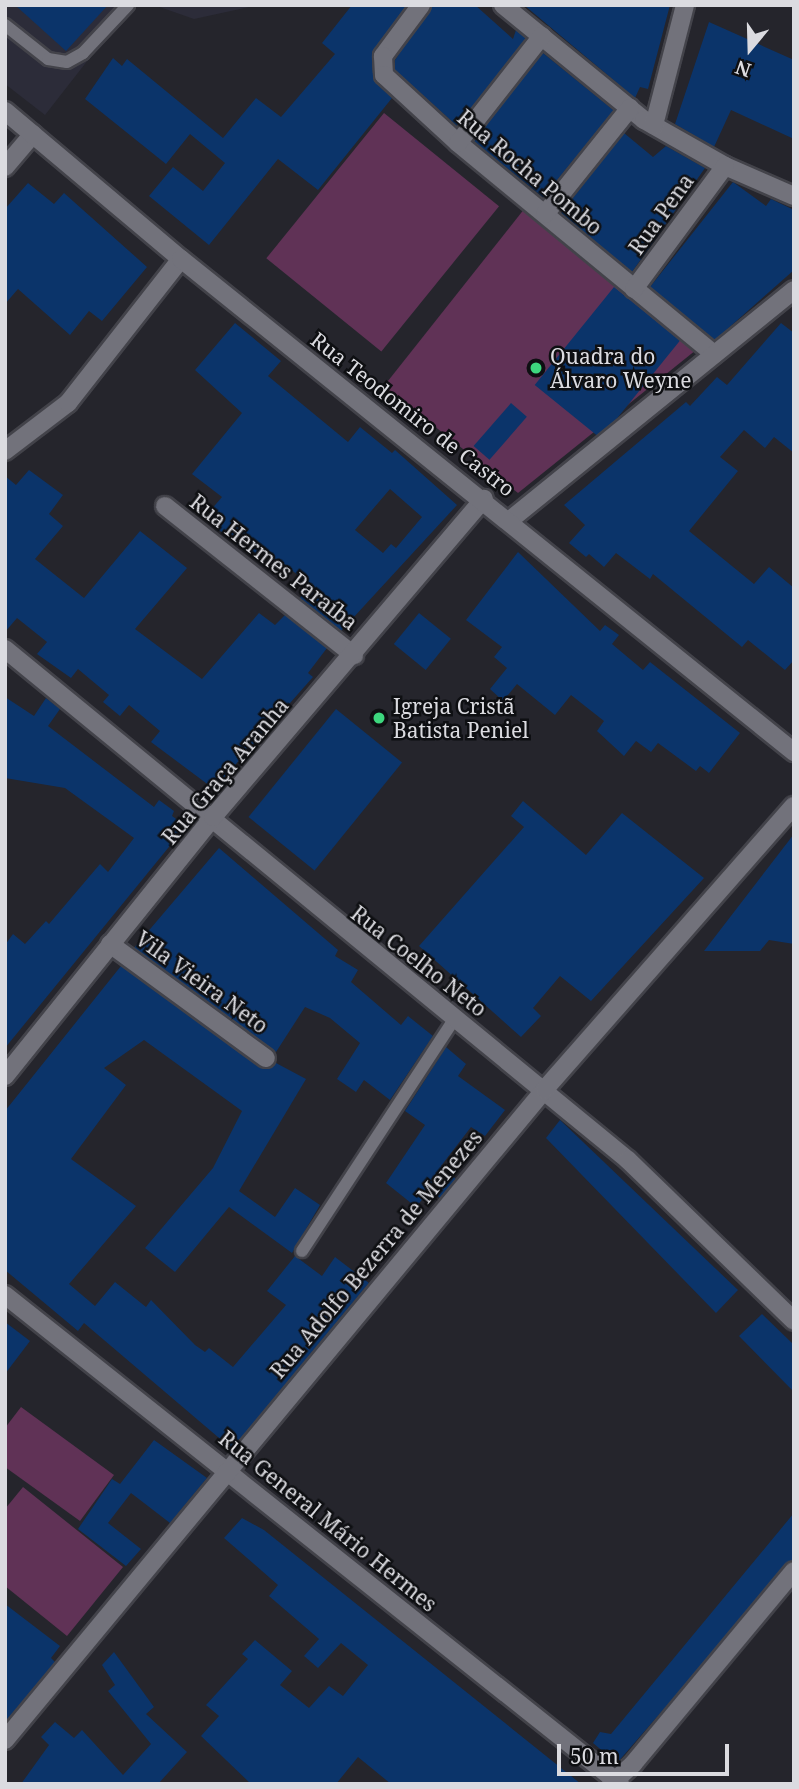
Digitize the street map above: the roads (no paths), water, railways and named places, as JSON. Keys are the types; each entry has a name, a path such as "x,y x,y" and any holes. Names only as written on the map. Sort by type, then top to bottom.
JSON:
{"street":[{"name":"Rua Rocha Pombo","path":"421,5 380,67 458,143 714,354"},
{"path":"503,5 654,125 725,166 794,195"},
{"path":"654,125 685,5"},
{"path":"458,143 542,36"},
{"path":"545,214 630,108"},
{"name":"Rua Teodomiro de Castro","path":"5,111 181,260 484,499 794,752"},
{"path":"5,167 33,134"},
{"name":"Rua Pena","path":"635,289 725,166"},
{"path":"5,450 68,403 181,260"},
{"path":"510,520 794,290"},
{"name":"Rua Graça Aranha","path":"5,1076 213,817 354,655 484,499"},
{"name":"Rua Hermes Paraíba","path":"165,506 354,655"},
{"name":"Rua Coelho Neto","path":"5,649 545,1089 685,1212 794,1321"},
{"name":"Rua Adolfo Bezerra de Menezes","path":"5,1740 226,1468 545,1089 794,806"},
{"name":"Vila Vieira Neto","path":"110,944 266,1058"},
{"name":"Rua General Mário Hermes","path":"5,1295 226,1468 616,1783"},
{"path":"616,1783 794,1571"}],"lane":[{"path":"5,25 48,59 67,62 83,53 128,5"},
{"path":"302,1251 455,1018"}],"place":[{"name":"Quadra do Álvaro Weyne","path":"536,368"},
{"name":"Igreja Cristã Batista Peniel","path":"379,718"}]}
